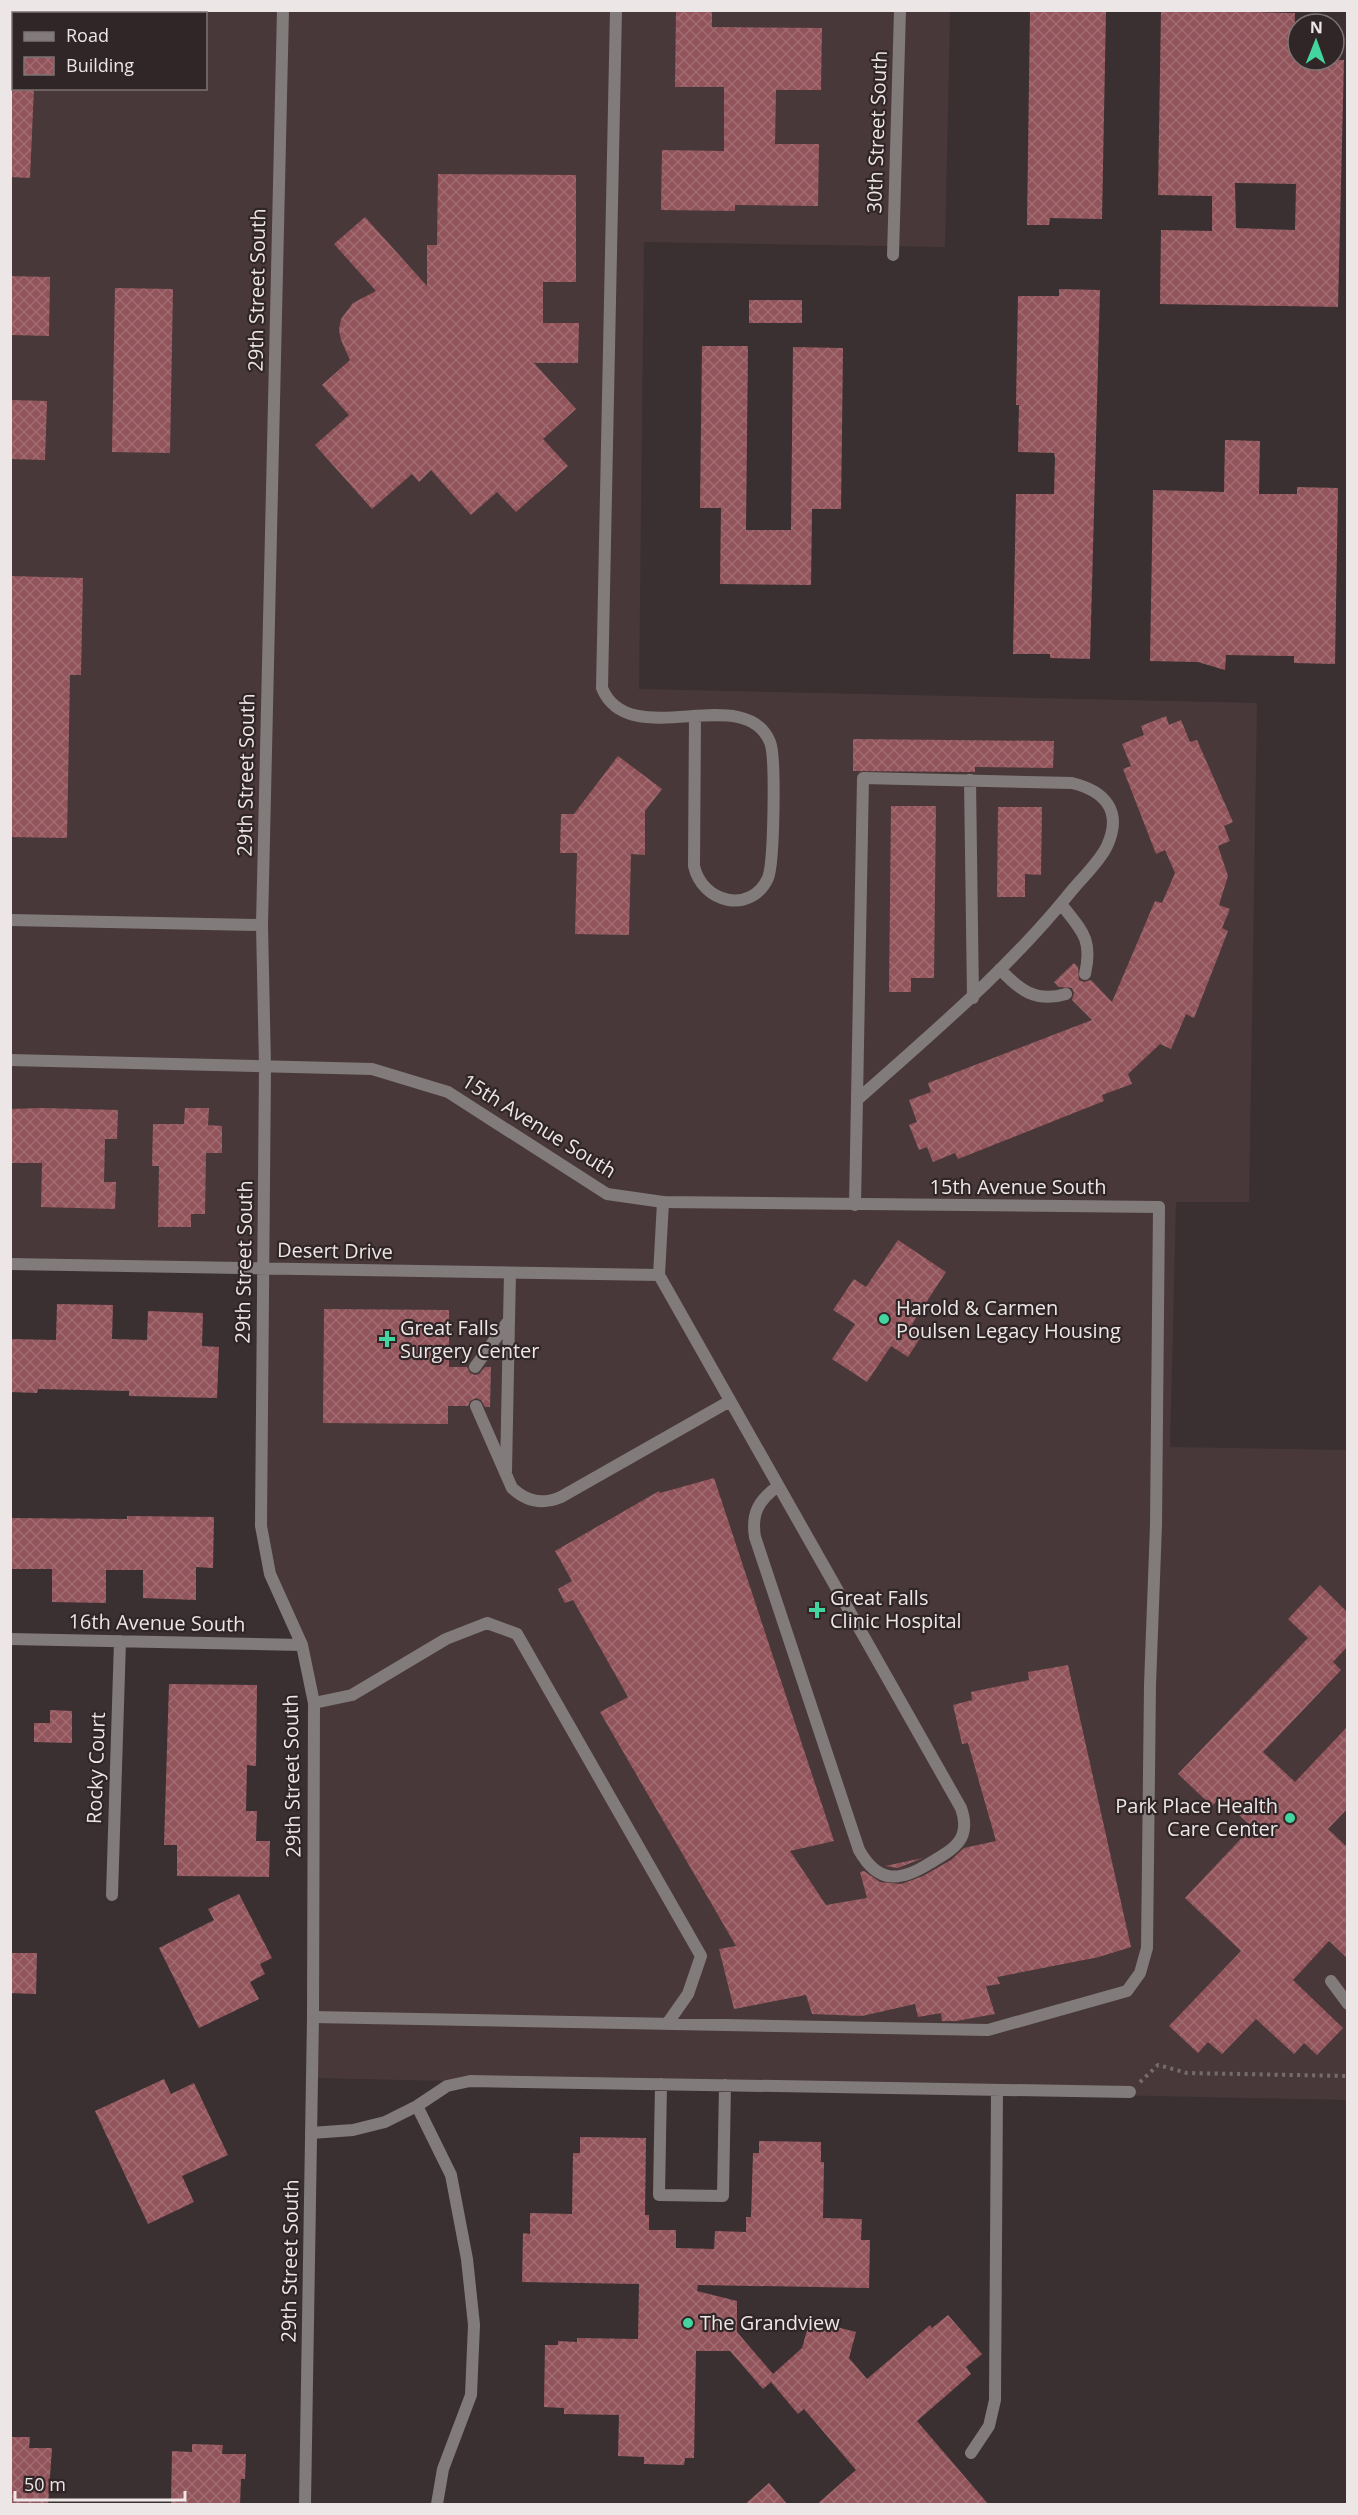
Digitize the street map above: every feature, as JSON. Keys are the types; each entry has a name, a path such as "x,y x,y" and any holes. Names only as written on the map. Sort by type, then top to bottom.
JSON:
{"street":[{"name":"29th Street South","path":"284,10 262,925 265,1066 261,1526 270,1574 302,1645 314,1703 313,2017 305,2505"},
{"path":"616,10 602,688 610,704 625,714 642,716 695,716 746,718 760,727 771,744 773,754 771,868 761,887 744,899 733,900 715,896 707,891 696,875 695,716"},
{"name":"30th Street South","path":"893,255 900,10"},
{"path":"855,1205 863,778 1072,783 1087,786 1104,796 1112,812 1112,830 1107,847 1061,904 973,998 857,1100"},
{"path":"970,780 973,998"},
{"path":"1061,904 1087,940 1089,955 1085,974"},
{"path":"10,920 262,925"},
{"path":"1000,969 1026,993 1040,997 1066,994"},
{"name":"15th Avenue South","path":"10,1060 372,1069 448,1092 607,1194 663,1202 1159,1207 1147,1948 1140,1973 1127,1991 988,2030 667,2024"},
{"path":"663,1202 659,1275 778,1486 964,1817 964,1827 958,1844 911,1875 899,1877 875,1870 859,1850 755,1537 754,1512 760,1501 778,1486"},
{"name":"Desert Drive","path":"10,1264 659,1275"},
{"path":"506,1476 510,1273"},
{"path":"475,1367 509,1320"},
{"path":"476,1407 512,1488 520,1496 540,1502 551,1501 730,1401"},
{"path":"313,2017 667,2024 688,1994 701,1956 517,1634 487,1623 446,1639 352,1695 314,1703"},
{"name":"16th Avenue South","path":"10,1639 302,1645"},
{"name":"Rocky Court","path":"112,1895 120,1641"},
{"path":"1331,1981 1347,2004"},
{"path":"311,2133 353,2130 374,2125 417,2106 447,2086 470,2081 1130,2092"},
{"path":"661,2084 659,2195 723,2196 725,2085"},
{"path":"971,2453 989,2426 995,2400 997,2090"},
{"path":"417,2106 451,2175 467,2259 474,2325 471,2395 443,2469 437,2505"}],"path":[{"path":"1130,2092 1158,2065 1187,2073 1347,2076"}],"shaded area":[{"path":"11,11 950,11 945,247 644,242 639,689 1257,703 1249,1202 1176,1202 1170,1447 1347,1450 1347,2100 312,2078 314,1703 302,1645 270,1574 261,1526 263,1270 11,1264"}],"building":[{"path":"676,10 712,10 712,27 822,28 821,90 776,90 775,144 819,144 818,206 735,205 735,211 661,210 662,150 724,151 724,87 675,87"},
{"path":"1030,10 1106,10 1102,219 1050,218 1049,225 1027,225"},
{"path":"1161,10 1286,13 1286,72 1344,72 1338,307 1160,304 1161,230 1212,231 1212,196 1158,195","holes":["1235,183 1296,184 1295,230 1236,228"]},
{"path":"10,88 12,90 34,90 30,178 10,177"},
{"path":"438,174 576,175 576,282 543,282 543,323 579,323 578,363 534,363 576,409 543,439 568,466 516,512 497,492 471,515 431,470 419,482 412,474 372,509 315,445 349,415 322,385 350,360 341,340 339,330 341,319 353,303 376,291 334,244 365,217 427,286 427,245 437,245"},
{"path":"10,276 50,277 49,336 10,335"},
{"path":"115,288 173,289 170,453 112,452"},
{"path":"1059,289 1100,290 1090,659 1050,658 1050,654 1013,654 1016,494 1054,494 1055,458 1054,453 1018,452 1019,405 1016,405 1018,296 1059,296"},
{"path":"749,300 802,300 802,323 749,323"},
{"path":"702,346 748,346 746,530 791,530 793,347 843,348 841,509 812,509 811,585 720,584 721,508 700,508"},
{"path":"10,400 47,401 45,460 10,459"},
{"path":"1225,440 1260,441 1259,494 1297,494 1297,487 1338,488 1335,664 1294,663 1294,656 1226,655 1225,670 1198,662 1150,661 1153,490 1224,492"},
{"path":"10,576 83,578 81,675 70,675 67,838 10,837"},
{"path":"1166,716 1169,725 1181,720 1190,742 1197,740 1233,822 1224,826 1230,841 1218,846 1228,876 1219,905 1230,909 1222,928 1228,931 1194,1018 1186,1014 1171,1049 1160,1044 1128,1074 1132,1084 1102,1095 1104,1101 958,1159 955,1153 933,1162 927,1147 919,1150 909,1125 917,1122 909,1100 931,1092 928,1083 1092,1020 1072,1000 1074,993 1072,988 1059,987 1054,982 1074,963 1078,967 1079,980 1084,982 1091,980 1112,1002 1155,901 1162,903 1175,873 1165,850 1156,854 1123,769 1131,766 1122,744 1144,735 1141,726"},
{"path":"853,739 1054,741 1053,768 975,767 975,772 853,771"},
{"path":"618,756 662,789 645,811 645,855 631,854 629,935 575,934 577,853 560,853 561,814 574,814"},
{"path":"891,806 936,806 934,978 911,978 911,992 889,992"},
{"path":"998,807 1042,807 1041,875 1025,874 1025,897 997,897"},
{"path":"185,1108 209,1108 208,1125 222,1126 222,1153 206,1153 205,1214 191,1214 191,1227 158,1227 159,1166 152,1166 153,1124 184,1124"},
{"path":"10,1109 118,1110 117,1139 105,1139 104,1182 116,1182 115,1209 41,1207 42,1163 10,1163"},
{"path":"898,1240 946,1272 912,1324 924,1332 908,1357 891,1346 867,1382 832,1359 855,1324 833,1310 854,1279 866,1287"},
{"path":"57,1304 113,1305 112,1339 147,1340 148,1311 203,1313 202,1346 219,1347 217,1398 129,1396 129,1391 38,1389 37,1393 10,1392 10,1339 56,1340"},
{"name":"Great Falls Surgery Center","path":"324,1309 449,1310 449,1367 467,1367 470,1373 475,1375 485,1367 491,1367 490,1407 485,1407 481,1400 476,1398 470,1401 468,1406 448,1406 448,1424 323,1423"},
{"path":"714,1478 834,1841 790,1851 826,1905 867,1898 860,1872 864,1871 880,1882 901,1884 923,1876 951,1860 964,1848 996,1841 968,1743 962,1744 953,1705 972,1700 971,1692 1029,1680 1028,1672 1068,1665 1131,1947 1099,1957 997,1977 1000,1984 986,1986 995,2014 956,2021 942,2021 941,2013 918,2017 915,2004 862,2016 812,2014 806,1995 734,2009 719,1949 736,1946 600,1712 628,1697 573,1600 565,1603 558,1589 572,1581 555,1551 659,1491 660,1493"},
{"path":"127,1516 214,1517 213,1568 196,1567 196,1600 143,1598 143,1570 106,1570 106,1603 52,1602 52,1569 10,1569 10,1518 127,1519"},
{"name":"Park Place Health Care Center","path":"1320,1585 1347,1612 1347,1647 1333,1662 1341,1670 1263,1752 1295,1782 1347,1727 1347,1809 1328,1829 1347,1847 1347,1958 1329,1941 1293,1980 1343,2028 1317,2055 1304,2043 1294,2054 1256,2019 1222,2054 1208,2042 1198,2053 1169,2026 1241,1951 1185,1898 1252,1827 1220,1797 1212,1806 1178,1774 1308,1638 1288,1619"},
{"path":"169,1684 257,1685 256,1766 247,1765 246,1811 257,1811 256,1841 270,1841 269,1877 177,1876 177,1845 164,1845"},
{"path":"50,1710 72,1711 72,1743 34,1742 34,1723 50,1723"},
{"path":"923,1858 898,1868 885,1866"},
{"path":"239,1894 272,1958 260,1964 265,1974 250,1982 259,1999 199,2028 159,1948 214,1920 208,1909"},
{"path":"10,1953 37,1953 36,1994 10,1993"},
{"path":"164,2079 171,2094 194,2083 228,2155 182,2176 194,2202 148,2224 95,2111"},
{"name":"The Grandview","path":"580,2137 646,2138 645,2215 649,2215 649,2230 676,2230 676,2248 714,2249 715,2231 746,2232 746,2217 751,2217 753,2153 759,2153 759,2141 821,2142 821,2162 824,2162 823,2218 862,2219 861,2240 870,2240 869,2288 698,2285 697,2291 737,2301 737,2332 773,2374 802,2348 810,2320 856,2332 849,2358 867,2379 930,2325 932,2328 948,2315 982,2354 966,2367 971,2374 917,2421 989,2505 816,2505 856,2470 804,2409 798,2414 771,2382 763,2389 730,2351 696,2351 694,2458 685,2458 684,2465 644,2464 644,2457 618,2456 619,2415 564,2414 564,2408 544,2407 545,2345 558,2345 558,2341 577,2342 577,2338 638,2339 639,2284 522,2282 523,2233 530,2234 530,2213 572,2214 573,2153 580,2153"},
{"path":"10,2437 30,2437 29,2448 52,2448 48,2505 10,2505"},
{"path":"192,2444 223,2445 222,2454 246,2454 245,2479 241,2479 240,2505 171,2505 172,2451 192,2452"},
{"path":"769,2483 788,2505 744,2505"}],"place":[{"name":"Harold & Carmen Poulsen Legacy Housing","path":"884,1319"},
{"name":"Great Falls Surgery Center","path":"387,1339"},
{"name":"Great Falls Clinic Hospital","path":"817,1610"},
{"name":"Park Place Health Care Center","path":"1290,1818"},
{"name":"The Grandview","path":"688,2323"}]}
